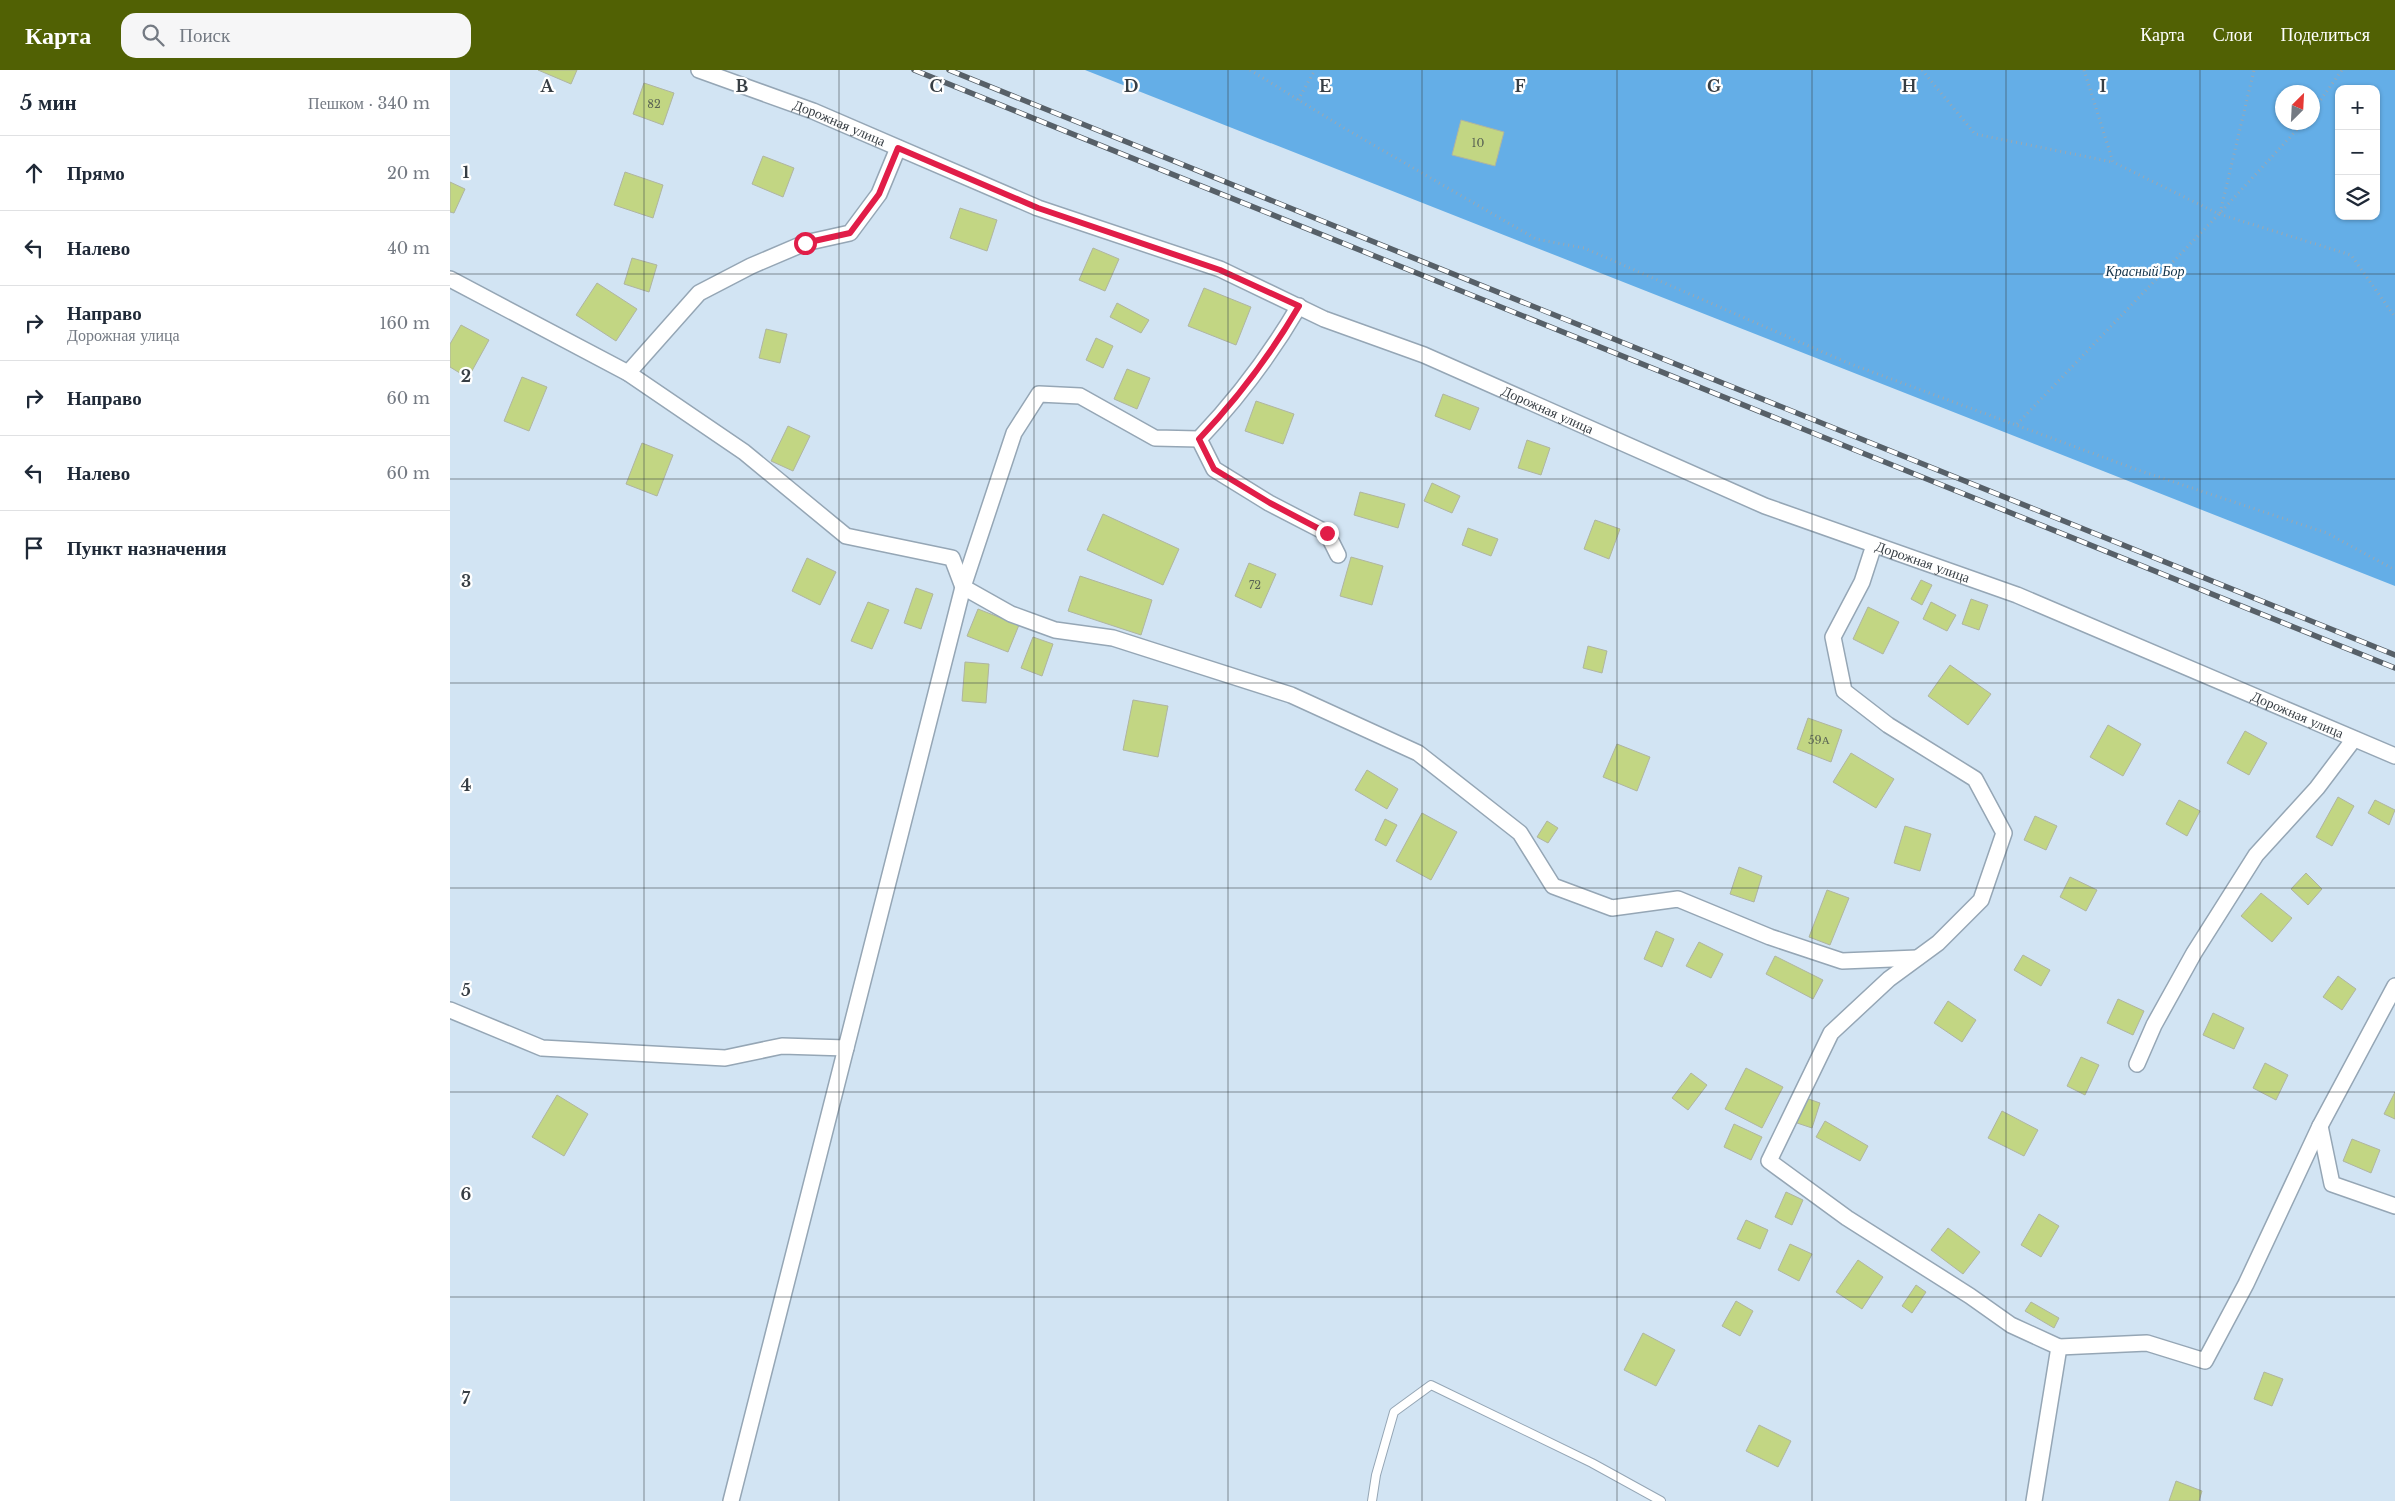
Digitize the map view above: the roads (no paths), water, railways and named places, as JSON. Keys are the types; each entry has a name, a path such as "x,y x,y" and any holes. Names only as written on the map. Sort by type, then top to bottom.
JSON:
{"street":[{"name":"Дорожная улица","path":"699,70 813,111 1038,208 1220,270 1324,319 1424,354 1765,506 2017,596 2395,756"},
{"path":"628,373 699,293 751,266 805,243 850,233 879,194 898,148"},
{"path":"450,279 628,373 744,452 846,536 952,558 963,587 1011,614 1056,630 1113,638 1291,695 1418,753 1520,833 1553,886 1612,908 1678,899 1770,937 1842,961 1918,958"},
{"path":"731,1501 963,587 1014,433 1039,394 1080,396 1155,438 1199,439 1222,414 1276,346 1299,306"},
{"path":"1199,439 1214,469 1270,503 1327,533 1338,554"},
{"path":"1874,545 1862,582 1833,637 1844,691 1888,725 1975,779 2004,833 1981,900 1938,943 1889,979 1831,1033 1769,1161 1847,1218 1970,1296 2011,1325 2059,1347 2147,1343 2205,1361 2246,1284 2320,1126 2395,986"},
{"path":"2138,1064 2154,1025 2185,969 2256,856 2317,788 2354,739"},
{"path":"450,1010 542,1048 725,1058 782,1046 846,1048"},
{"path":"2320,1126 2332,1184 2395,1206"},
{"path":"2034,1501 2059,1347"}],"lane":[{"path":"1372,1501 1376,1475 1394,1412 1431,1385 1592,1463 1661,1501"}],"railway":[{"path":"914,70 2395,668"},
{"path":"949,70 2395,655"}],"park label":[{"name":"Красный Бор","path":"2145,271"}]}
